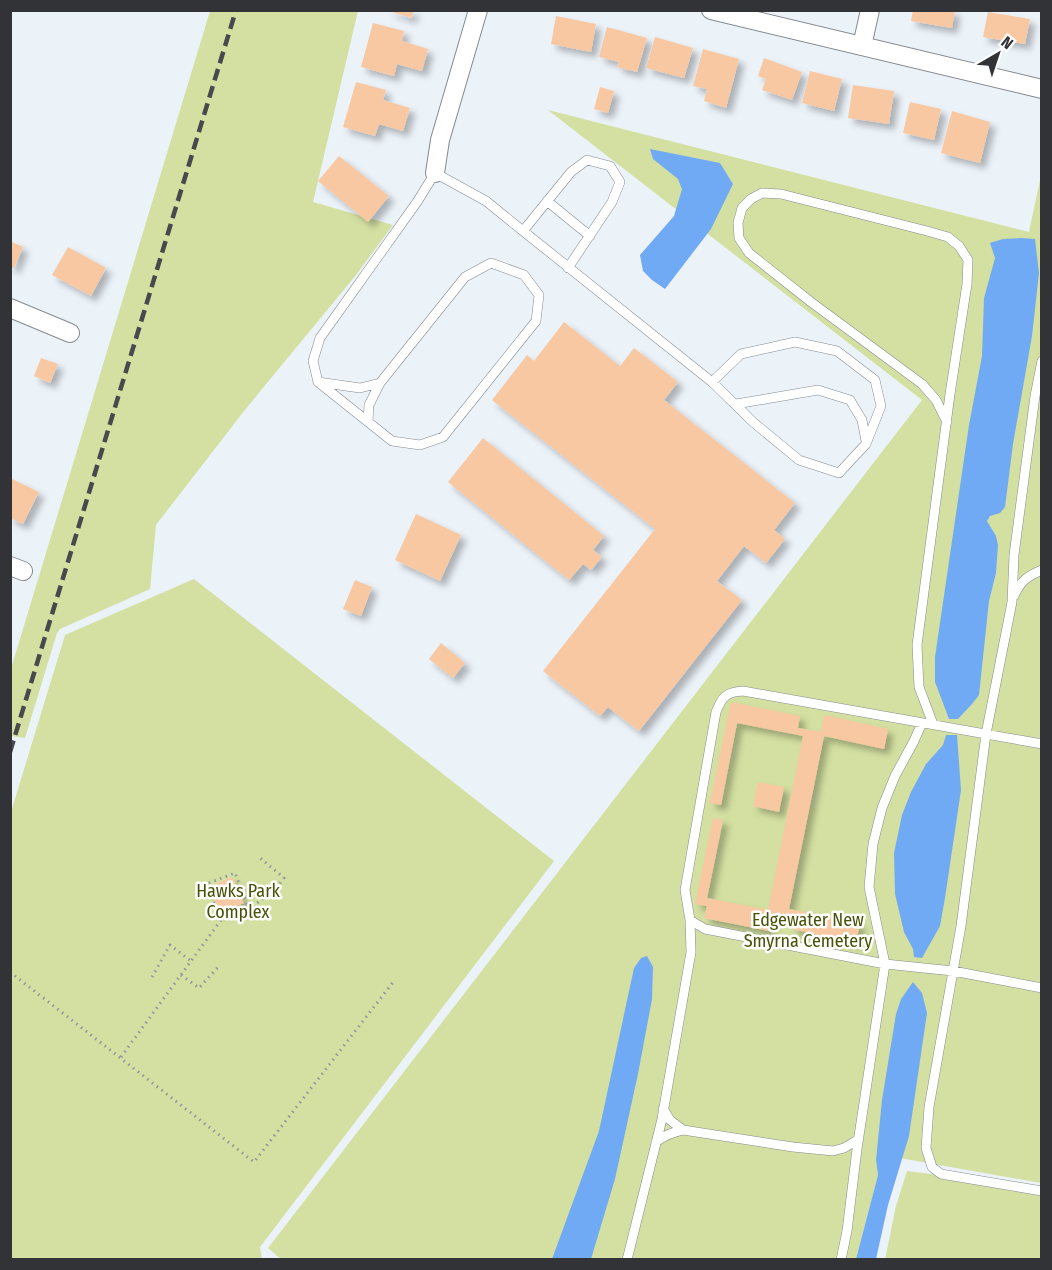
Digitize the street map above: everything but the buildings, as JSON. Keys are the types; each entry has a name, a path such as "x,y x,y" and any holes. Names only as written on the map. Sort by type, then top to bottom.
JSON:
{"street":[{"path":"435,173 440,140 478,10"},
{"path":"711,10 1041,89"},
{"path":"862,46 870,10"},
{"path":"10,308 70,333"}],"lane":[{"path":"523,231 571,172 587,160 610,166 620,182 612,202 568,268"},
{"path":"368,422 369,405 380,383 465,277 491,263 524,275 539,295 536,321 443,437 420,445 392,441 368,422 318,382 314,361 320,338 417,202 435,173 486,201 712,382 753,422 799,460 839,473 866,444 881,406 875,380 837,351 795,342 741,354 712,382"},
{"path":"933,724 919,687 917,645 967,284 968,260 960,246 948,237 927,231 782,194 762,193 751,199 742,208 738,223 740,238 748,253 922,384 936,400 947,422"},
{"path":"547,201 590,236"},
{"path":"1041,361 1014,555 1012,602 986,734 961,926 929,1107 926,1148 932,1167 941,1174 1041,1191"},
{"path":"318,382 360,388 380,383"},
{"path":"736,404 818,390 850,400 862,420 866,444"},
{"path":"1012,602 1019,586 1029,576 1041,570"},
{"path":"627,1260 663,1109 691,952 690,920 685,890 716,712 721,701 727,694 743,691 1041,744"},
{"path":"841,1260 885,964 869,887 873,844 882,808 895,776 922,723"},
{"path":"690,920 705,929 885,964 953,971 1041,988"},
{"path":"690,944 705,929"},
{"path":"663,1109 670,1120 683,1130"},
{"path":"656,1142 671,1132 683,1130 793,1147 833,1150 844,1148 859,1139"}],"path":[{"path":"121,1057 221,920 249,909 275,890 284,878 259,857"},
{"path":"221,920 206,884 235,873 249,909"},
{"path":"152,977 170,945 191,961"},
{"path":"181,975 199,988 220,965"},
{"path":"10,972 255,1162 394,981"}],"green space":[{"path":"210,11 358,11 313,202 393,225 356,275 244,411 156,525 150,589 60,629 57,633 25,738 11,736 10,672"},
{"name":"Edgewater New Smyrna Cemetery","path":"548,110 1029,232 1041,175 1041,1183 877,1154 878,1175 856,1259 282,1260 268,1248 922,400"},
{"name":"Hawks Park Complex","path":"194,579 554,861 260,1247 262,1259 11,1260 11,812 65,635"},
{"path":"907,1171 977,1180 1041,1195 1041,1259 885,1260 896,1206"}],"water":[{"path":"650,149 720,163 733,184 711,229 665,289 643,271 640,255 674,216 682,189 678,179 653,159"},
{"path":"1003,239 1035,239 1039,273 1032,336 1013,444 1005,507 1000,513 990,516 987,521 996,536 998,545 996,573 989,601 979,695 958,719 949,719 935,682 935,657 969,425 982,356 984,298 995,258 990,243"},
{"path":"946,735 957,735 961,790 940,926 922,958 914,957 913,949 904,932 895,894 894,853 902,815 911,792 926,764 943,745"},
{"path":"647,956 653,967 652,999 615,1179 591,1259 552,1259 599,1131 634,968 641,958"},
{"path":"913,982 922,993 927,1013 909,1136 888,1205 876,1259 856,1259 878,1175 876,1160 882,1100 896,1014 901,999"}],"railway":[{"path":"10,752 236,10"}]}
